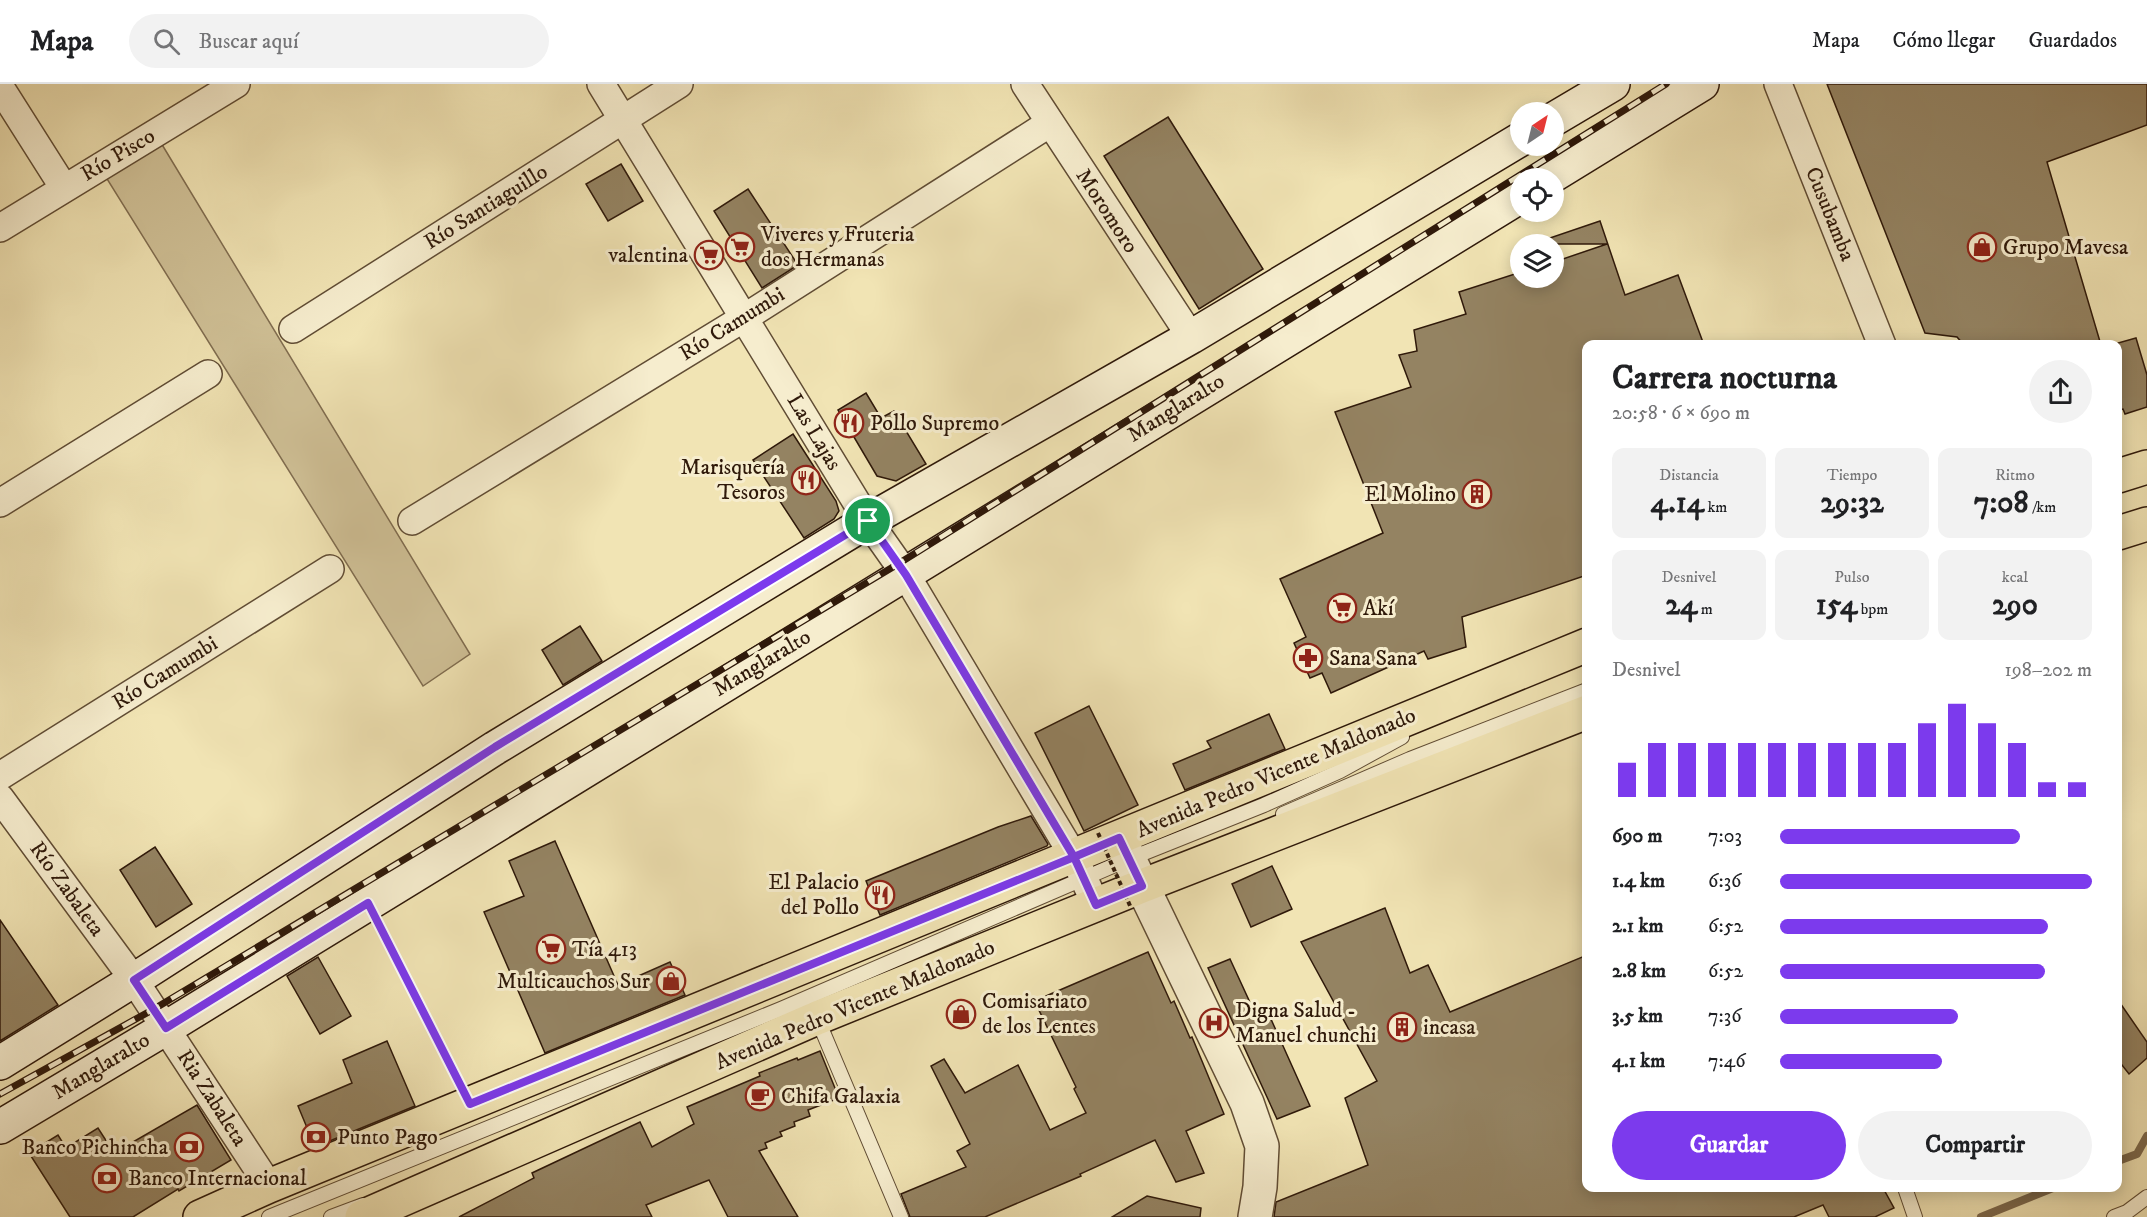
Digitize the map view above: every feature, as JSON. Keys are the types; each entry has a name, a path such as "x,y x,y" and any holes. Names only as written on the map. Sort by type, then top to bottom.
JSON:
{"main road":[{"path":"1564,113 1613,84"},
{"path":"1564,169 1702,84"},
{"path":"0,1063 134,980 495,747 868,521 1191,337 1510,146"},
{"name":"Manglaralto","path":"0,1127 166,1028 1510,203"},
{"path":"2122,475 2147,467"},
{"path":"2122,532 2147,524"},
{"name":"Avenida Pedro Vicente Maldonado","path":"200,1217 269,1202 470,1104 1086,884 1126,867 1582,647"},
{"name":"Avenida Pedro Vicente Maldonado","path":"362,1217 817,1018 1086,884 1126,867 1582,714"},
{"path":"1126,867 1247,1103 1262,1146 1260,1187 1255,1217"}],"street":[{"name":"Río Pisco","path":"0,228 236,84"},
{"name":"Las Lajas","path":"601,84 868,521 906,575 1086,884"},
{"name":"Río Santiaguillo","path":"293,329 679,84"},
{"name":"Moromoro","path":"1025,84 1191,337"},
{"name":"Cusubamba","path":"1778,84 1880,340"},
{"path":"0,87 64,188"},
{"name":"Río Camumbi","path":"412,521 744,318 1050,123"},
{"path":"0,503 208,374"},
{"name":"Río Camumbi","path":"0,776 330,569"},
{"name":"Río Zabaleta","path":"0,798 134,980"},
{"name":"Ria Zabaleta","path":"134,980 166,1028 269,1202"}],"lane":[{"path":"1271,819 1410,759 1582,692"},
{"path":"1126,867 1340,771 1411,733"},
{"path":"1126,867 1230,837"},
{"path":"269,1202 782,1009 1086,884"},
{"path":"331,1217 488,1155 1038,916 1086,884"},
{"path":"817,1018 901,1217"},
{"path":"1906,1192 1915,1217"},
{"path":"2114,1217 2127,1212 2147,1197"}],"path":[{"path":"368,903 470,1104"}],"shaded area":[{"path":"155,133 470,654 423,686 99,166"}],"building":[{"name":"Grupo Mavesa","path":"1827,84 2147,84 2147,125 2047,162 2100,340 1960,340 1957,337 1925,333"},
{"path":"1168,117 1263,269 1199,309 1104,156"},
{"path":"621,164 643,201 608,221 586,184"},
{"path":"748,189 798,265 762,288 714,211"},
{"name":"El Molino","path":"1600,221 1625,295 1678,275 1702,340 1582,340 1582,577 1462,617 1466,647 1428,659 1424,651 1331,693 1322,673 1310,678 1294,643 1306,637 1280,579 1383,533 1335,412 1411,387 1399,355 1417,351 1414,330 1466,314 1459,292 1510,276 1510,288 1564,288 1564,259 1607,244 1564,244 1564,234 1562,234"},
{"path":"2136,338 2147,375 2147,407 2125,414 2122,409 2122,342"},
{"path":"866,393 881,418 894,411 926,464 896,481 877,476 838,410"},
{"path":"793,434 836,501 839,511 834,519 804,538 753,460"},
{"path":"580,626 602,661 563,685 542,650"},
{"path":"1089,706 1138,805 1084,831 1035,733"},
{"path":"1269,714 1285,749 1185,790 1173,764 1211,748 1207,741"},
{"path":"1031,816 1048,844 1047,846 880,915 866,881 998,827"},
{"name":"Tía 413","path":"555,841 618,985 670,962 685,995 545,1053 484,912 524,896 509,861"},
{"path":"155,847 192,904 156,927 120,870"},
{"path":"1272,866 1292,909 1251,927 1232,884"},
{"path":"1385,908 1410,973 1428,965 1450,1012 1582,957 1582,1192 1885,1192 1894,1208 1875,1217 1829,1217 1823,1205 1794,1217 1274,1217 1276,1202 1368,1165 1345,1098 1377,1081 1301,942"},
{"path":"0,920 58,1005 0,1041"},
{"path":"1148,952 1171,1003 1174,1001 1190,1038 1192,1037 1224,1114 1186,1131 1204,1173 1176,1182 1155,1140 1080,1174 1081,1176 985,1217 910,1217 901,1194 966,1167 957,1151 970,1144 931,1066 944,1059 965,1093 1018,1065 1050,1130 1086,1113 1036,1004 1047,999 1046,996"},
{"path":"318,957 351,1016 320,1034 287,976"},
{"path":"1230,959 1259,1022 1270,1017 1310,1106 1277,1119 1208,968"},
{"path":"2122,1006 2147,1042 2147,1058 2129,1074 2122,1065"},
{"path":"387,1041 415,1106 315,1147 298,1106 352,1083 343,1060"},
{"path":"820,1051 839,1098 808,1110 810,1116 794,1122 795,1126 780,1132 782,1136 765,1143 767,1148 759,1151 798,1217 728,1217 709,1180 646,1205 652,1217 459,1217 534,1178 532,1173 640,1122 652,1147 694,1124 687,1107 760,1076 759,1073"},
{"path":"197,1105 231,1160 133,1217 70,1217 29,1153 58,1135 66,1148 98,1128 114,1153"},
{"path":"1147,1196 1201,1208 1200,1217 1112,1217"}],"waterway":[{"path":"2122,1160 2137,1154 2147,1136"},
{"path":"1981,1217 2043,1192"}],"railway":[{"path":"0,1094 154,1009 898,564 1666,84"}],"place":[{"name":"Viveres y Fruteria dos Hermanas","path":"740,247"},
{"name":"Grupo Mavesa","path":"1982,247"},
{"name":"valentina","path":"709,255"},
{"name":"Pollo Supremo","path":"849,423"},
{"name":"Marisquería Tesoros","path":"806,480"},
{"name":"El Molino","path":"1477,494"},
{"name":"Akí","path":"1342,608"},
{"name":"Sana Sana","path":"1308,658"},
{"name":"El Palacio del Pollo","path":"880,895"},
{"name":"Tía 413","path":"551,949"},
{"name":"Multicauchos Sur","path":"671,981"},
{"name":"Comisariato de los Lentes","path":"961,1014"},
{"name":"Digna Salud - Manuel chunchi","path":"1214,1023"},
{"name":"incasa","path":"1402,1027"},
{"name":"Chifa Galaxia","path":"760,1096"},
{"name":"Punto Pago","path":"316,1137"},
{"name":"Banco Pichincha","path":"189,1147"},
{"name":"Banco Internacional","path":"107,1178"}],"route":[{"path":"868,521 495,747 134,980 166,1028 368,903 470,1104 1074,857 1096,905 1142,886 1119,838 1074,857 906,575 868,521"}]}
